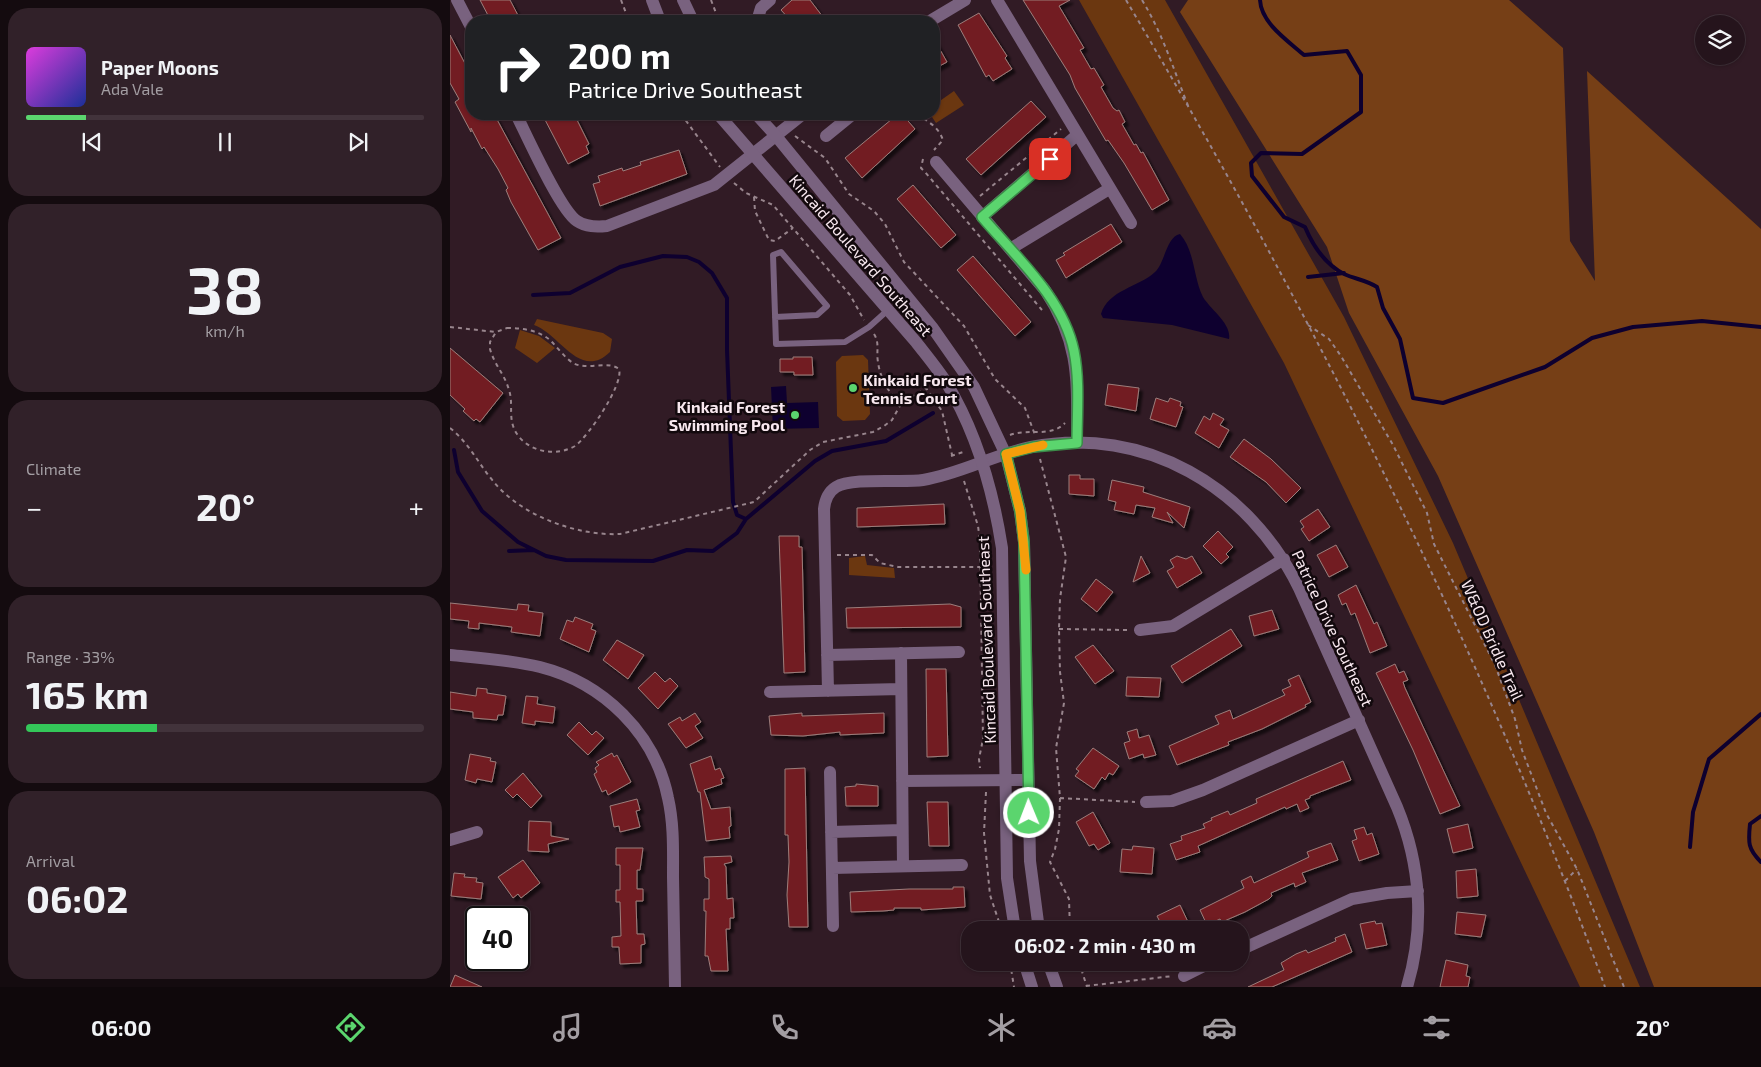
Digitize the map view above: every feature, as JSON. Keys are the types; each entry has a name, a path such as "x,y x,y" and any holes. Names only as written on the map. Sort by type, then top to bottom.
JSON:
{"street":[{"path":"457,0 465,16"},
{"path":"652,0 658,15"},
{"path":"683,0 690,15"},
{"path":"759,15 761,8 770,0"},
{"path":"940,15 965,0"},
{"path":"997,0 1131,223"},
{"path":"519,120 564,208 576,221 590,227 607,226 714,185 753,156 795,120"},
{"name":"Kincaid Boulevard Southeast","path":"723,120 888,310 945,381 967,421 982,462 995,504 1002,548 1007,878 1014,921"},
{"name":"Kincaid Boulevard Southeast","path":"761,120 932,327 974,387 1006,454 1020,511 1024,542 1030,861 1038,921"},
{"path":"826,136 846,120"},
{"path":"982,217 1078,136"},
{"path":"936,162 1045,290 1067,329 1077,372 1077,443"},
{"path":"1010,249 1110,189"},
{"name":"Patrice Drive Southeast","path":"825,555 824,509 829,494 835,488 851,483 924,480 1033,447 1077,443 1101,444 1135,450 1168,461 1198,476 1227,495 1252,518 1284,559 1359,720 1404,823 1413,856 1418,891 1419,922 1414,959 1407,987"},
{"path":"825,555 828,691"},
{"path":"1140,630 1173,626 1284,559"},
{"path":"827,655 959,652"},
{"path":"901,653 903,866"},
{"path":"450,655 526,664 571,678 595,692 618,709 644,740 662,777 672,826 675,987"},
{"path":"770,692 901,689"},
{"path":"1146,802 1172,801 1203,790 1359,720"},
{"path":"830,772 833,926"},
{"path":"902,781 1028,780"},
{"path":"831,832 902,830"},
{"path":"450,840 477,832"},
{"path":"832,868 962,865"},
{"path":"1249,946 1352,899 1386,893 1418,891"},
{"path":"1027,971 1032,987"},
{"path":"1051,971 1057,987"},
{"path":"1184,976 1194,971"}],"lane":[{"path":"775,317 817,315 827,306 781,252 773,255 775,317 776,344 846,342 869,327 888,310"}],"path":[{"path":"621,0 627,15"},
{"path":"711,0 717,15"},
{"path":"1126,0 1192,115 1339,384 1444,596 1565,881 1605,987"},
{"path":"1142,0 1167,47 1192,115"},
{"path":"685,120 726,176 746,193 773,205 850,295 858,312 878,340 878,362 882,378 893,397 902,404"},
{"path":"926,120 935,126 942,140 941,145 924,158 921,168 1044,313"},
{"path":"971,203 1062,128"},
{"path":"754,197 755,211 769,240 775,241 793,228"},
{"name":"W&OD Bridle Trail","path":"1306,324 1329,339 1342,356 1393,445 1427,513 1434,544 1495,665 1515,719 1522,750 1546,813 1577,869 1624,987"},
{"path":"450,327 496,332 507,328 526,329 549,340 573,363 592,368 611,366 619,369 620,378 612,395 583,438 576,444 557,452 544,451 533,448 517,435 510,414 509,388 490,348 490,342 496,332"},
{"path":"450,428 462,437 494,483 528,510 560,525 599,535 620,534 754,502 810,450 823,442 873,432 892,420 902,404 926,388 942,411 951,456 959,470 978,526 983,739 979,759 986,793 984,833 990,895 999,921"},
{"path":"1016,432 1034,433 1060,428 1067,415"},
{"path":"825,555 872,555 880,563 898,567 980,567"},
{"path":"1059,629 1140,630"},
{"path":"1060,798 1146,802"},
{"path":"1565,881 1577,869"},
{"path":"1011,971 1014,987"},
{"path":"1082,971 1087,986 1155,977 1184,976"}],"shaded area":[{"path":"1079,0 1165,0 1344,317 1453,543 1640,987 1580,987 1284,363"},
{"path":"1188,0 1509,0 1563,48 1570,241 1595,281 1587,71 1761,229 1761,987 1654,987 1594,832 1438,476 1349,313 1327,247 1180,12"},
{"path":"954,91 964,105 936,123 934,120 940,120 940,101"},
{"path":"1180,234 1189,248 1203,297 1224,322 1229,333 1229,339 1172,325 1103,318 1101,314 1110,299 1155,272 1172,240"},
{"path":"537,319 603,333 612,339 610,352 599,360 589,361 580,359 570,353 544,330 534,325"},
{"path":"520,330 539,336 555,348 537,363 515,348"},
{"name":"Kinkaid Forest Tennis Court","path":"863,355 868,360 870,414 865,420 843,421 837,416 836,362 842,356"},
{"name":"Kinkaid Forest Swimming Pool","path":"786,386 787,403 818,402 819,428 773,429 771,387"},
{"path":"865,556 867,565 894,568 895,578 849,575 849,558"}],"building":[{"path":"480,0 510,0 518,15 488,15"},
{"path":"792,0 810,0 821,15 786,15 781,10"},
{"path":"1023,0 1070,0 1059,6 1084,48 1080,50 1091,69 1094,68 1104,85 1101,87 1113,108 1117,111 1119,110 1125,122 1122,124 1134,145 1136,144 1141,153 1143,152 1169,200 1152,210 1124,163 1108,140 1106,141 1075,88 1070,75"},
{"path":"979,13 1007,56 1005,58 1012,69 993,81 989,75 986,77 958,25"},
{"path":"450,35 465,64 465,120 497,120 561,238 538,250 511,202 506,190 508,188 498,169 484,147 482,149 471,128 471,132 455,102 459,99 450,83"},
{"path":"940,50 947,62 940,66"},
{"path":"1031,101 1046,117 981,175 966,159"},
{"path":"545,120 577,120 589,144 586,146 589,153 568,164"},
{"path":"891,120 907,120 915,129 862,178 845,158"},
{"path":"679,150 687,174 600,206 593,184 600,182 598,176 622,168 623,171 641,165 640,162"},
{"path":"913,185 956,235 941,248 897,199"},
{"path":"1111,224 1122,242 1066,278 1056,260 1065,255 1063,253"},
{"path":"973,256 1031,322 1015,336 957,270"},
{"path":"450,348 503,393 480,422 476,419 474,421 463,411 465,409 450,395"},
{"path":"793,357 812,357 813,375 794,375 794,372 780,372 780,359 793,359"},
{"path":"1108,384 1139,388 1136,411 1105,405"},
{"path":"1156,398 1168,402 1170,398 1181,402 1180,406 1183,407 1176,427 1150,419"},
{"path":"1213,413 1224,419 1220,425 1229,430 1219,448 1195,433 1204,416 1210,420"},
{"path":"1244,439 1271,459 1301,488 1286,503 1266,482 1230,457"},
{"path":"1069,475 1080,475 1080,479 1094,479 1094,496 1069,494"},
{"path":"1112,480 1144,487 1143,492 1190,507 1184,528 1167,512 1173,523 1152,517 1155,508 1136,505 1134,514 1114,510 1116,502 1108,500"},
{"path":"944,504 945,524 857,527 857,508"},
{"path":"1318,509 1330,527 1309,541 1301,529 1304,527 1300,521"},
{"path":"1218,531 1233,547 1226,554 1229,557 1221,564 1203,546"},
{"path":"779,536 799,536 799,547 802,547 805,672 784,673"},
{"path":"1336,545 1348,567 1329,577 1317,555"},
{"path":"1141,556 1150,573 1133,582"},
{"path":"1177,556 1186,559 1192,556 1202,573 1177,588 1167,571 1174,567 1170,560"},
{"path":"1096,579 1113,592 1097,612 1081,599"},
{"path":"1356,585 1374,624 1377,622 1387,646 1370,653 1355,613 1351,615 1346,603 1342,605 1338,595"},
{"path":"450,603 517,610 518,604 529,605 528,611 543,613 540,636 511,632 512,627 479,623 479,629 468,628 469,621 450,619"},
{"path":"950,604 961,607 961,627 847,628 846,608"},
{"path":"1272,610 1279,629 1254,636 1249,616"},
{"path":"575,617 593,624 591,629 596,631 589,652 560,639 567,620 573,622"},
{"path":"1231,629 1242,646 1182,683 1171,666"},
{"path":"617,640 644,655 628,679 603,660"},
{"path":"1093,645 1114,671 1095,684 1075,657"},
{"path":"1395,664 1399,673 1404,671 1408,680 1403,682 1405,688 1460,806 1440,814 1413,750 1376,673"},
{"path":"926,669 946,669 948,756 927,757"},
{"path":"655,672 665,682 670,678 678,686 658,709 638,688"},
{"path":"1299,675 1311,702 1305,705 1306,707 1262,729 1228,742 1229,745 1177,765 1169,746 1219,724 1215,716 1230,710 1233,719 1285,695 1282,690 1291,686 1288,680"},
{"path":"1127,677 1161,678 1159,697 1126,696"},
{"path":"477,688 487,689 487,693 506,696 503,715 498,715 497,720 473,718 473,712 450,709 450,692 476,696"},
{"path":"526,696 538,697 537,704 555,707 553,723 535,721 535,725 522,723"},
{"path":"695,713 701,722 695,726 703,738 686,748 668,724 680,717 682,721"},
{"path":"802,713 802,716 884,713 884,733 840,735 840,732 803,736 771,735 769,716"},
{"path":"579,722 592,735 596,731 604,738 588,755 567,735"},
{"path":"1137,729 1139,738 1149,735 1156,755 1144,758 1143,754 1129,759 1124,743 1130,741 1127,732"},
{"path":"1093,748 1119,766 1113,775 1109,773 1105,780 1102,777 1094,789 1075,776 1079,771 1076,769"},
{"path":"612,753 614,757 617,755 631,782 608,795 606,790 602,792 594,774 597,772 595,768 599,765 596,762"},
{"path":"470,754 491,758 490,761 496,762 492,782 477,779 476,783 465,780"},
{"path":"711,756 715,770 720,768 724,778 721,779 722,784 704,790 711,809 730,807 731,826 729,827 730,838 706,841 700,792 698,792 690,764"},
{"path":"1343,761 1351,780 1310,796 1310,798 1305,800 1309,808 1300,812 1297,804 1286,809 1285,807 1198,846 1200,852 1176,860 1170,844 1182,840 1181,836 1205,828 1203,824 1212,820 1211,818 1228,811 1230,815 1257,803 1256,799"},
{"path":"805,768 808,927 789,927 787,895 788,835 785,835 785,769"},
{"path":"523,773 542,796 531,808 517,794 513,798 505,790"},
{"path":"856,784 878,786 878,806 846,806 845,787 856,786"},
{"path":"637,799 640,810 636,811 640,827 620,832 619,826 614,827 610,806"},
{"path":"927,802 948,802 949,846 929,846"},
{"path":"1093,812 1110,843 1098,850 1094,844 1089,846 1076,822"},
{"path":"529,821 551,822 551,836 569,839 548,844 549,852 528,851"},
{"path":"1468,824 1473,848 1453,853 1447,829"},
{"path":"1364,827 1367,835 1372,833 1379,854 1359,861 1352,841 1357,839 1354,830"},
{"path":"1331,843 1338,860 1302,873 1306,882 1295,887 1294,883 1271,893 1272,896 1269,899 1245,912 1224,921 1220,919 1205,921 1200,910 1244,888 1241,881 1251,876 1254,883 1309,857 1307,852"},
{"path":"1133,846 1154,848 1152,874 1120,872 1122,849 1132,850"},
{"path":"616,848 643,848 640,870 637,870 637,889 643,889 643,901 636,901 637,934 644,934 645,944 641,945 641,963 620,964 619,947 612,947 612,937 621,936 620,902 616,902 616,890 620,890 620,865 616,865"},
{"path":"731,856 732,862 724,864 726,867 727,899 733,898 734,918 730,918 730,929 726,929 728,971 711,971 708,956 705,956 706,911 704,911 704,899 709,899 709,879 705,877 704,857"},
{"path":"523,860 540,883 521,898 518,894 513,898 498,877"},
{"path":"1476,869 1478,896 1457,898 1456,871"},
{"path":"454,873 465,874 464,877 477,878 476,882 483,883 481,899 451,896"},
{"path":"953,887 964,887 965,907 921,910 921,908 894,908 894,910 851,912 850,892 953,889"},
{"path":"1180,905 1188,921 1160,921 1157,916"},
{"path":"1457,912 1486,915 1481,937 1455,934"},
{"path":"1375,921 1376,924 1382,923 1387,945 1366,949 1360,924"},
{"path":"1345,934 1352,952 1272,987 1248,987 1284,970 1281,963 1296,954 1306,950 1308,953 1336,941 1335,938"},
{"path":"1446,960 1468,965 1466,976 1470,977 1468,987 1440,987"},
{"path":"455,975 482,987 450,987"}],"waterway":[{"path":"1260,0 1265,16 1270,24 1283,38 1304,55 1347,51 1361,75 1361,112 1302,154 1261,153 1251,163 1252,176 1284,217 1305,227 1325,260 1344,274 1377,287 1383,308 1400,339 1413,398 1443,403 1545,367 1592,338 1633,327 1702,321 1761,327"},
{"path":"533,295 570,293 620,267 663,256 687,257 699,262 712,273 727,298 727,350 733,502 737,515 746,519"},
{"path":"1308,277 1344,273"},
{"path":"454,450 458,472 482,511 518,542 546,556 566,560 653,561 687,550 713,551 737,533 746,519 815,461 832,451 886,441 933,413"},
{"path":"509,551 534,550"},
{"path":"1690,847 1693,812 1709,759 1761,714"},
{"path":"1761,816 1750,824 1749,836 1751,849 1761,862"}],"slow traffic":[{"path":"1026,570 1020,511 1006,454 1016,450 1043,445"}],"place":[{"name":"Kinkaid Forest Tennis Court","path":"853,388"},
{"name":"Kinkaid Forest Swimming Pool","path":"795,415"}],"route":[{"path":"1029,813 1024,542 1020,511 1006,454 1016,450 1050,444 1077,443 1077,372 1067,329 1045,290 982,217 1050,159"}]}
